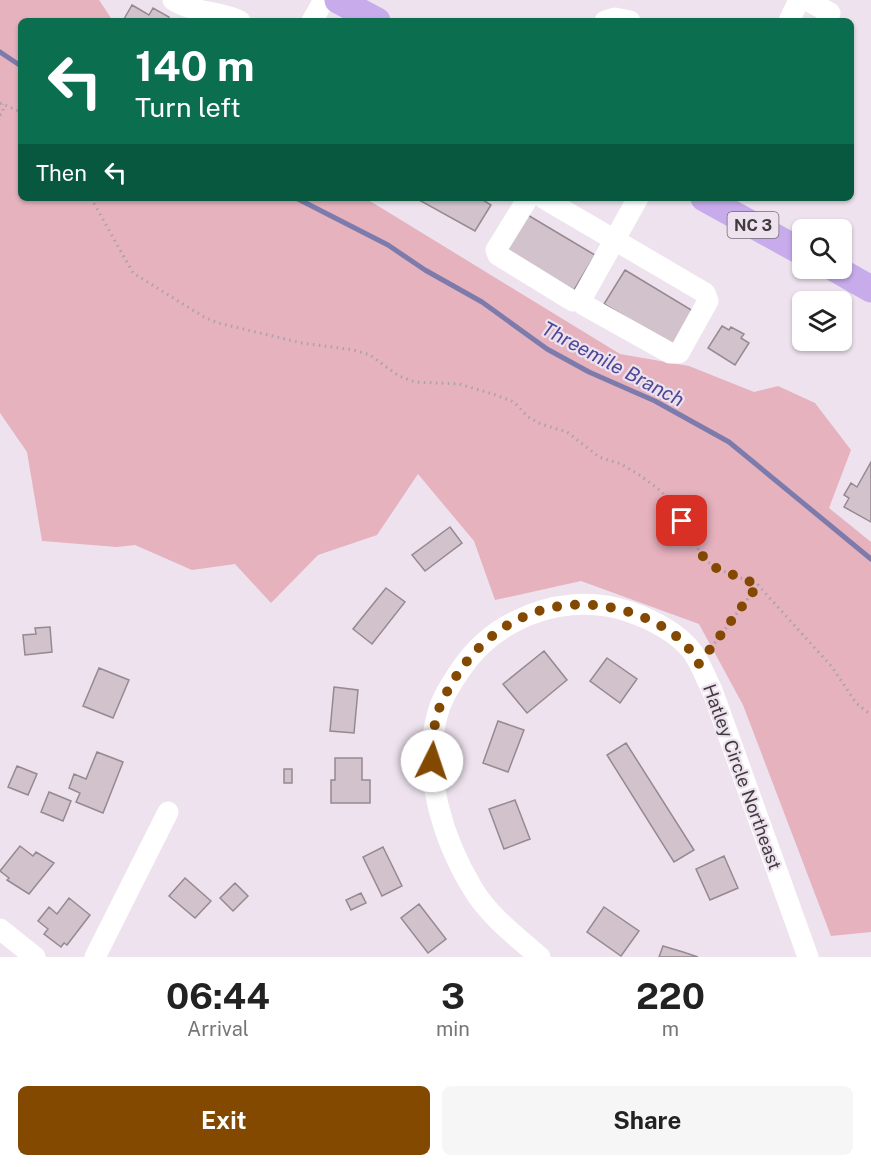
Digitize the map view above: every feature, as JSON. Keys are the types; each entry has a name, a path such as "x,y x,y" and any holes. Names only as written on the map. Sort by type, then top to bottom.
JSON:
{"main road":[{"path":"338,0 371,18"},
{"name":"NC 3","path":"709,201 792,246"},
{"path":"852,278 871,289"}],"street":[{"path":"173,0 199,15 227,15 234,18"},
{"path":"314,18 324,0"},
{"path":"790,18 799,0"},
{"path":"807,0 830,13"},
{"path":"526,201 496,250 498,255 573,301 581,300"},
{"path":"548,201 705,293 708,301 679,353 670,353 584,305 581,300"},
{"path":"581,300 636,201"},
{"name":"Hatley Circle Northeast","path":"540,957 483,903 473,890 453,850 438,804 432,761 437,714 446,693 471,654 495,631 531,613 554,607 611,606 649,618 682,640 693,652 712,690 808,957"},
{"path":"95,957 168,812"},
{"path":"0,929 35,957"}],"path":[{"path":"0,115 3,113 2,104 18,111"},
{"path":"94,201 133,273 204,317 218,323 302,343 354,350 370,356 399,376 415,382 459,384 514,402 528,417 541,424 567,432 590,452 621,464 641,476 662,492 704,558 716,568 758,585 832,667 856,703 871,715"},
{"path":"699,664 758,585"}],"shaded area":[{"path":"0,0 99,0 111,18 18,18 18,201 370,201 620,354 689,366 754,392 778,386 815,403 851,450 829,508 871,542 871,932 831,936 743,705 699,624 581,581 495,600 474,541 418,474 377,535 318,555 271,603 235,564 192,570 135,545 117,547 42,541 27,452 0,413"}],"building":[{"path":"132,5 149,15 153,8 169,17 168,18 125,18"},
{"path":"421,201 485,201 491,205 475,231"},
{"path":"526,214 595,255 574,290 505,249"},
{"path":"625,270 693,311 672,346 604,304"},
{"path":"722,326 729,330 731,327 744,334 741,338 749,343 735,365 708,348"},
{"path":"871,462 871,522 844,507 849,498 844,495 851,483 857,487"},
{"path":"450,527 462,543 425,571 412,555"},
{"path":"386,588 405,602 372,644 353,629"},
{"path":"50,627 52,652 25,655 23,635 36,634 35,628"},
{"path":"544,651 567,680 527,713 503,684"},
{"path":"607,658 637,679 620,703 590,681"},
{"path":"99,668 129,680 113,718 83,706"},
{"path":"334,687 358,690 354,733 330,731"},
{"path":"498,721 524,730 508,772 483,763"},
{"path":"626,743 694,850 674,862 607,755"},
{"path":"97,752 123,762 103,813 76,802 80,793 69,788 74,774 86,779"},
{"path":"335,758 362,758 362,780 370,780 370,803 331,803 331,780 335,780"},
{"path":"17,766 37,774 28,795 8,787"},
{"path":"284,769 292,769 292,783 284,783"},
{"path":"49,792 71,801 63,821 41,812"},
{"path":"515,800 530,839 504,849 489,809"},
{"path":"20,846 33,856 36,852 54,863 29,894 7,880 9,878 0,871"},
{"path":"383,847 402,886 382,896 363,857"},
{"path":"724,856 738,888 710,900 696,869"},
{"path":"185,878 211,901 195,918 169,896"},
{"path":"235,883 248,896 233,911 220,898"},
{"path":"361,893 366,903 351,910 346,900"},
{"path":"69,898 90,915 67,945 64,943 61,947 44,934 48,929 38,921 49,907 57,914"},
{"path":"419,904 446,939 428,953 401,918"},
{"path":"604,907 639,931 621,956 587,932"},
{"path":"663,946 683,952 698,957 659,957"}],"waterway":[{"name":"Threemile Branch","path":"0,52 18,64"},
{"name":"Threemile Branch","path":"302,201 388,245 425,270 482,302 547,349 589,372 655,401 729,442 871,559"}],"route":[{"path":"432,761 433,734 437,714 446,693 471,654 495,631 531,613 554,607 586,604 611,606 649,618 666,628 682,640 693,652 699,664 758,585 716,568 704,558 682,521"}]}
